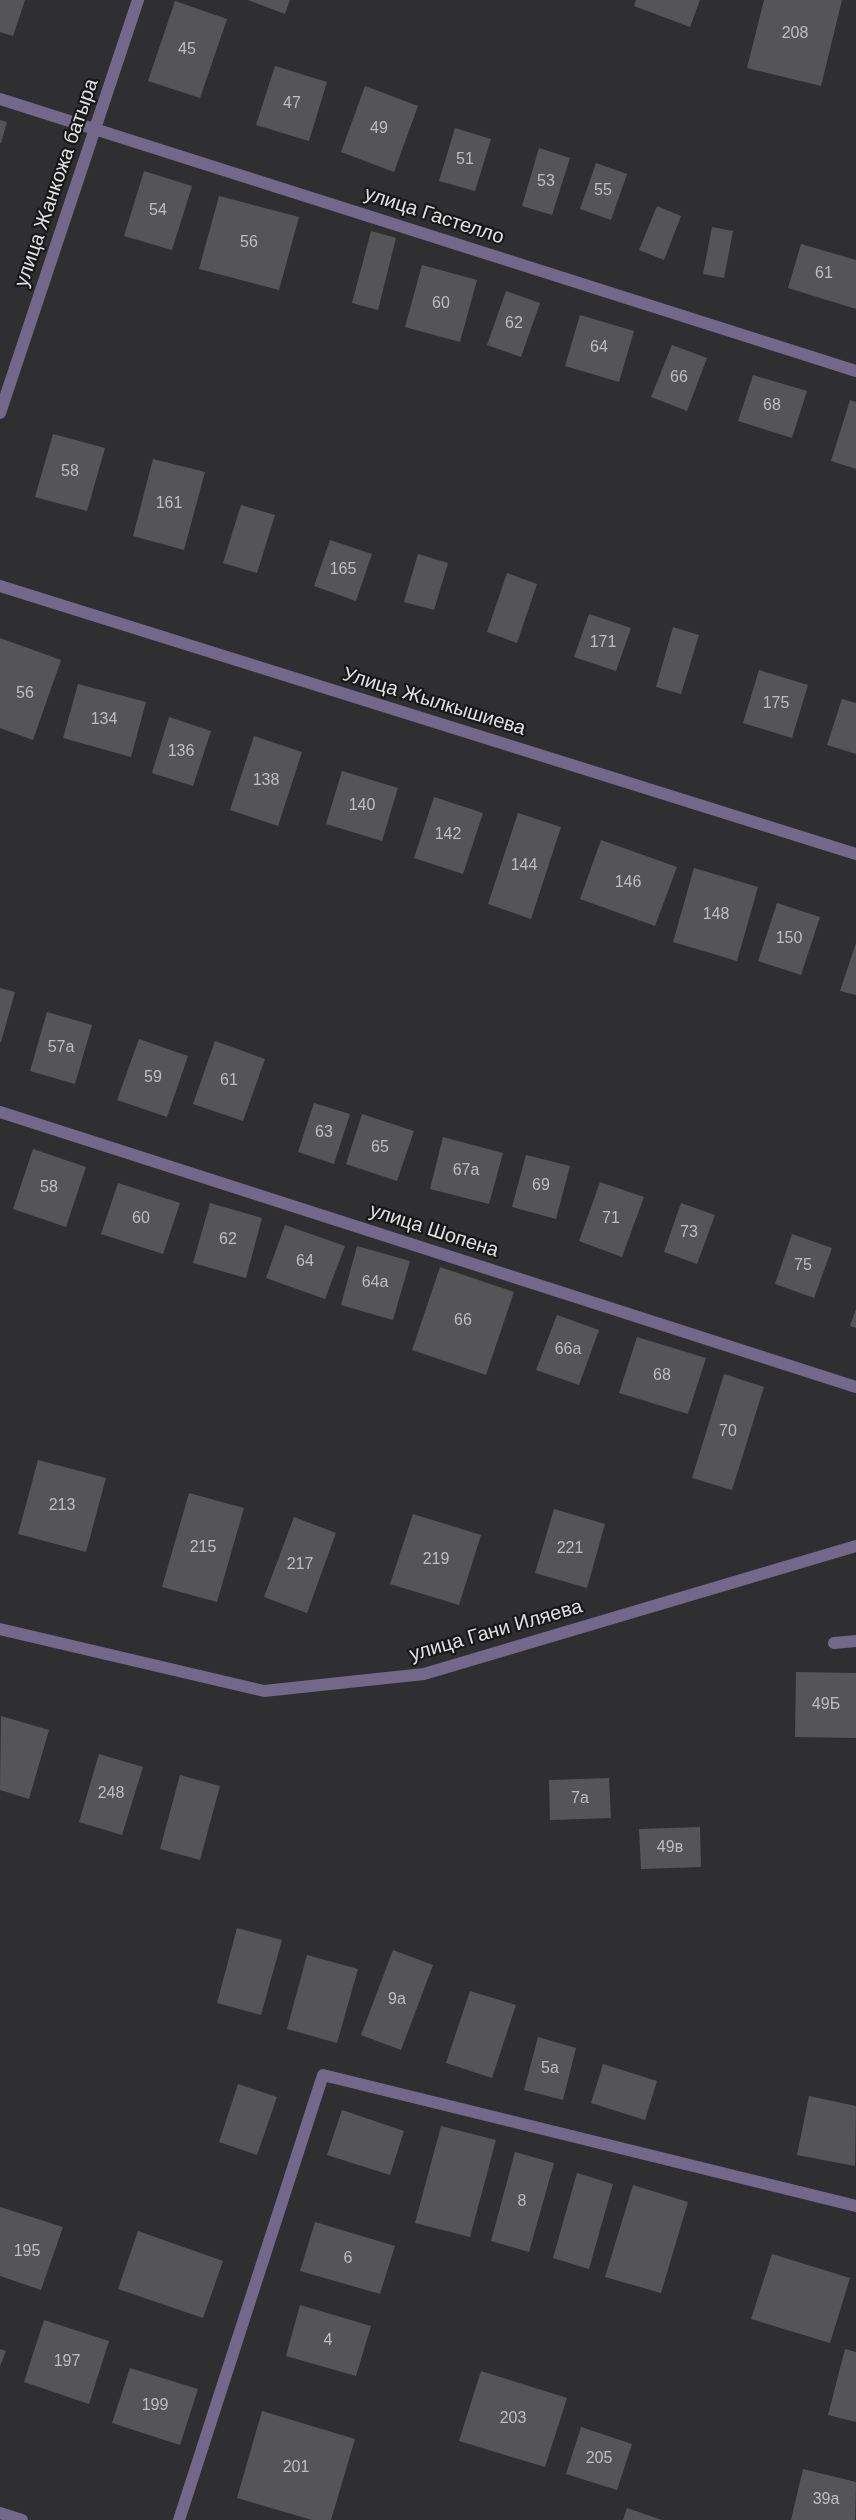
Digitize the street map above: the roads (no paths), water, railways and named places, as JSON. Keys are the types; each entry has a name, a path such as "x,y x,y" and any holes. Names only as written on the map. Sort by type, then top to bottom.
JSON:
{"street":[{"name":"улица Жанкожа батыра","path":"0,412 138,0"},
{"name":"улица Гастелло","path":"0,99 856,370"},
{"name":"Улица Жылкышиева","path":"0,586 856,854"},
{"name":"улица Шопена","path":"0,1112 856,1387"},
{"name":"улица Гани Иляева","path":"0,1629 264,1691 424,1674 856,1546"},
{"path":"834,1643 856,1641"},
{"path":"179,2520 323,2075 856,2206"},
{"path":"0,2513 22,2520"}]}
